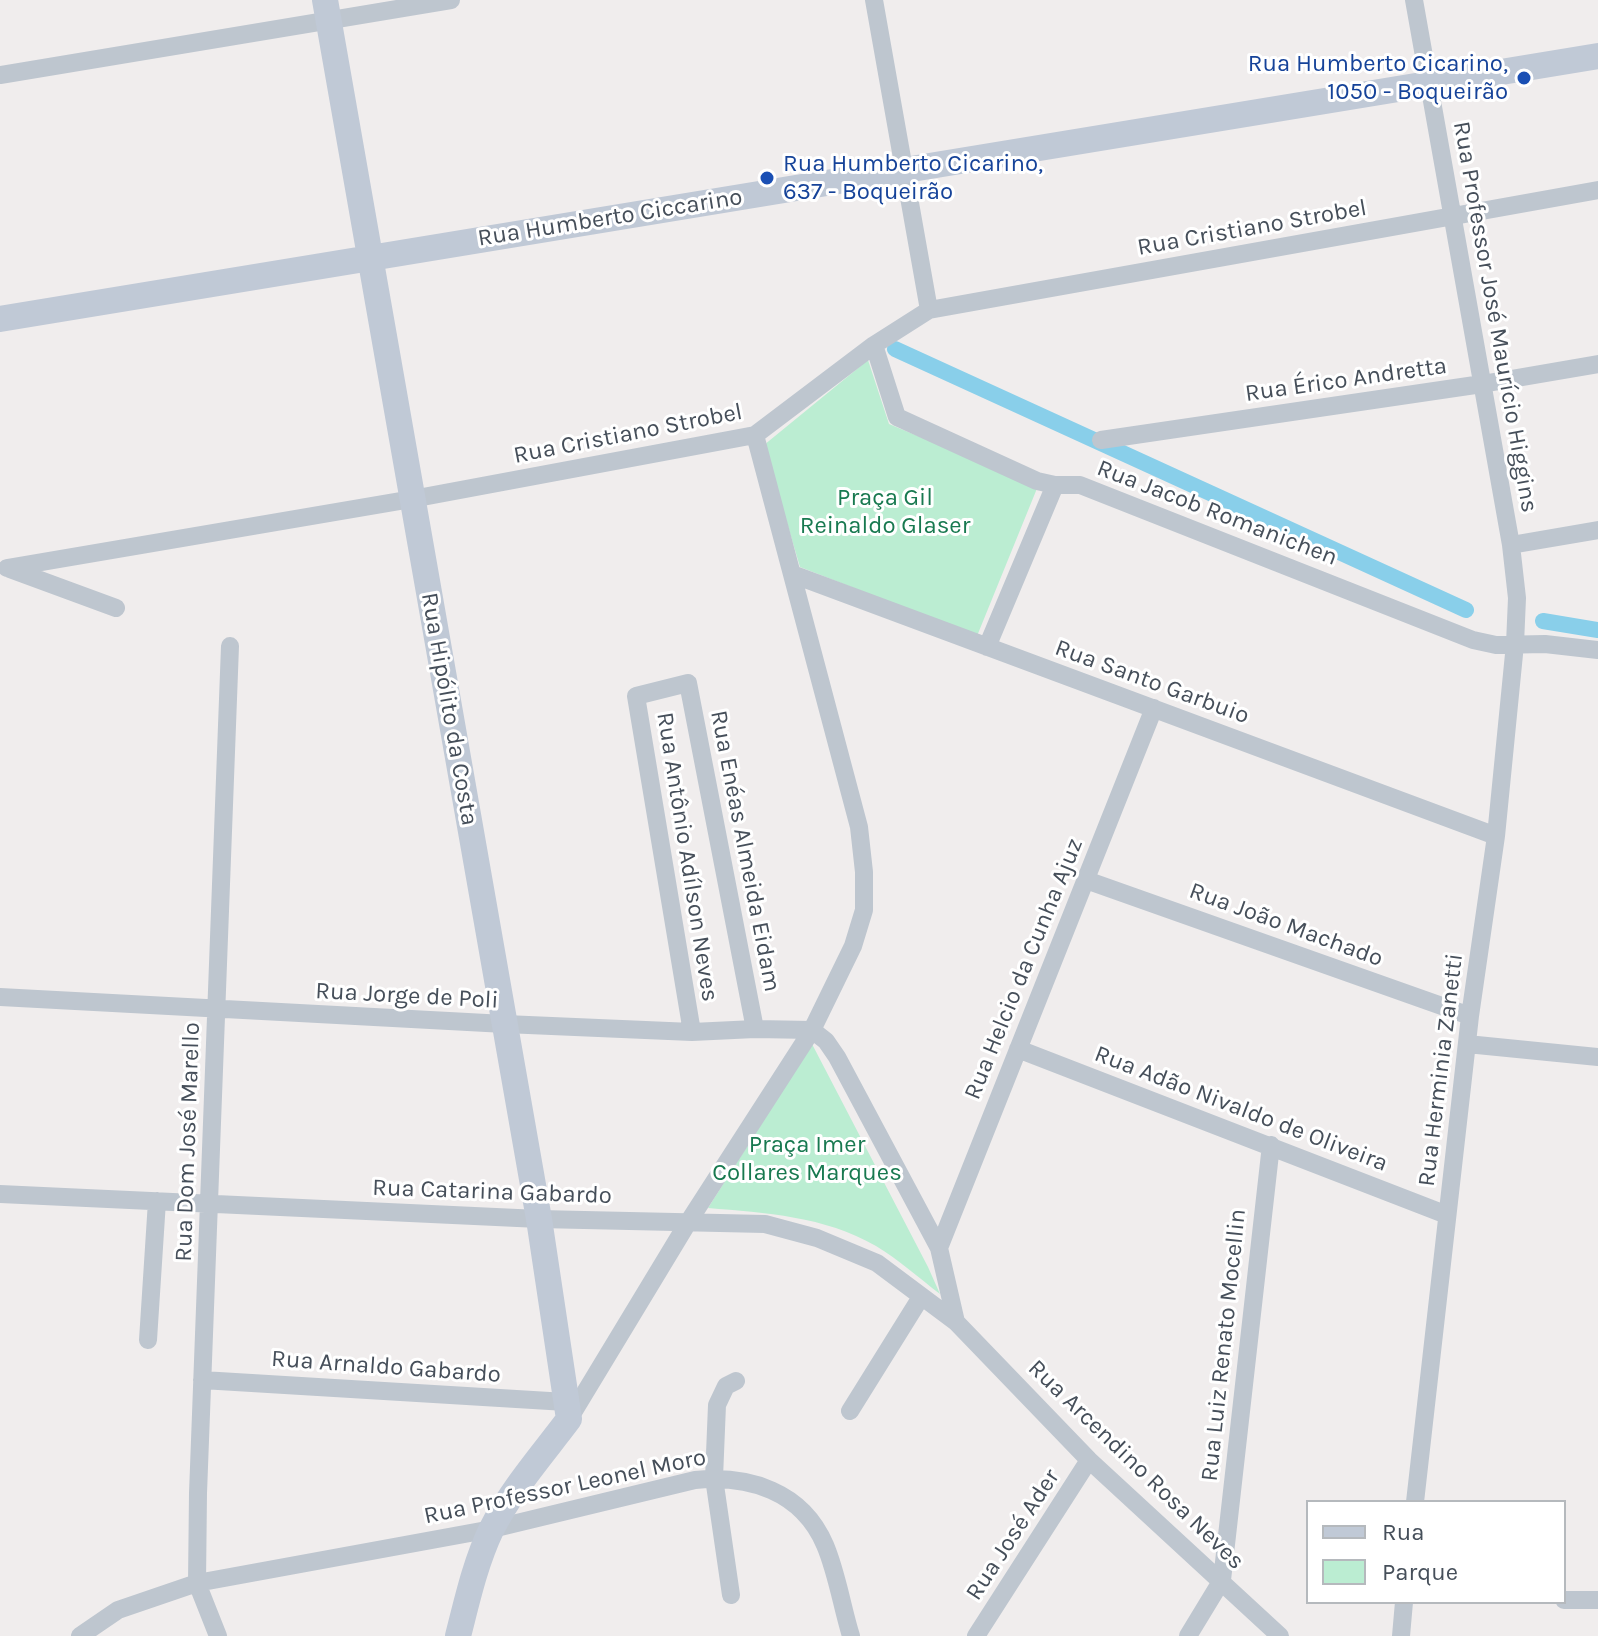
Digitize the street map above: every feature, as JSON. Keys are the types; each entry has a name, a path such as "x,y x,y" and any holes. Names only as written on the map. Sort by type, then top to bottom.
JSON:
{"street":[{"path":"0,75 326,10 451,0"},
{"path":"874,0 929,310"},
{"name":"Rua Professor José Maurício Higgins","path":"1414,0 1511,545 1517,598 1515,644"},
{"name":"Rua Hipólito da Costa","path":"326,10 539,1219 568,1411"},
{"name":"Rua Humberto Ciccarino","path":"0,319 1598,56"},
{"name":"Rua Cristiano Strobel","path":"3,567 412,499 755,435 874,345 929,310 1598,190"},
{"name":"Rua Jacob Romanichen","path":"874,345 897,417 1037,481 1080,485 1473,640 1496,645 1545,644 1598,650"},
{"name":"Rua Érico Andretta","path":"1101,440 1598,364"},
{"path":"458,1636 478,1561 492,1529 812,1030 853,946 864,910 859,827 755,435"},
{"path":"987,647 1055,485"},
{"path":"1511,545 1598,530"},
{"path":"3,567 116,608"},
{"name":"Rua Santo Garbuio","path":"792,574 1496,836"},
{"name":"Rua Herminia Zanetti","path":"1415,1500 1470,1016 1496,836 1515,644"},
{"name":"Rua Dom José Marello","path":"218,1636 197,1583 230,646"},
{"name":"Rua Enéas Almeida Eidam","path":"688,683 755,1029"},
{"name":"Rua Antônio Adílson Neves","path":"688,683 636,696 692,1032"},
{"name":"Rua Helcio da Cunha Ajuz","path":"939,1248 1154,708"},
{"name":"Rua João Machado","path":"1086,880 1470,1016"},
{"name":"Rua Jorge de Poli","path":"0,997 692,1032 812,1030"},
{"path":"812,1030 826,1041 837,1057 939,1248 956,1322"},
{"path":"1467,1044 1598,1057"},
{"name":"Rua Adão Nivaldo de Oliveira","path":"1018,1049 1447,1215"},
{"name":"Rua Luiz Renato Mocellin","path":"1188,1636 1222,1580 1271,1145"},
{"name":"Rua Catarina Gabardo","path":"0,1194 539,1219 765,1224 817,1238 877,1263 956,1322"},
{"path":"148,1340 157,1201"},
{"path":"850,1411 921,1297"},
{"name":"Rua Arcendino Rosa Neves","path":"956,1322 1089,1460 1280,1636"},
{"name":"Rua Arnaldo Gabardo","path":"202,1380 568,1411"},
{"path":"731,1595 714,1478 717,1405 726,1386 736,1381"},
{"name":"Rua José Ader","path":"976,1636 1089,1460"},
{"name":"Rua Professor Leonel Moro","path":"80,1636 118,1610 197,1583 492,1529 714,1478 748,1482 781,1493 802,1511 824,1544 851,1636"},
{"path":"1566,1600 1598,1600"},
{"path":"1401,1636 1404,1604"}],"green space":[{"name":"Praça Gil Reinaldo Glaser","path":"868,360 889,424 1038,486 977,636 800,567 764,445"},
{"name":"Praça Imer Collares Marques","path":"812,1044 940,1294 884,1251 836,1228 794,1218 708,1208"}],"waterway":[{"path":"895,349 1466,610"},
{"path":"1543,621 1598,630"}],"place":[{"name":"Rua Humberto Cicarino, 1050 - Boqueirão","path":"1524,78"},
{"name":"Rua Humberto Cicarino, 637 - Boqueirão","path":"767,178"}]}
